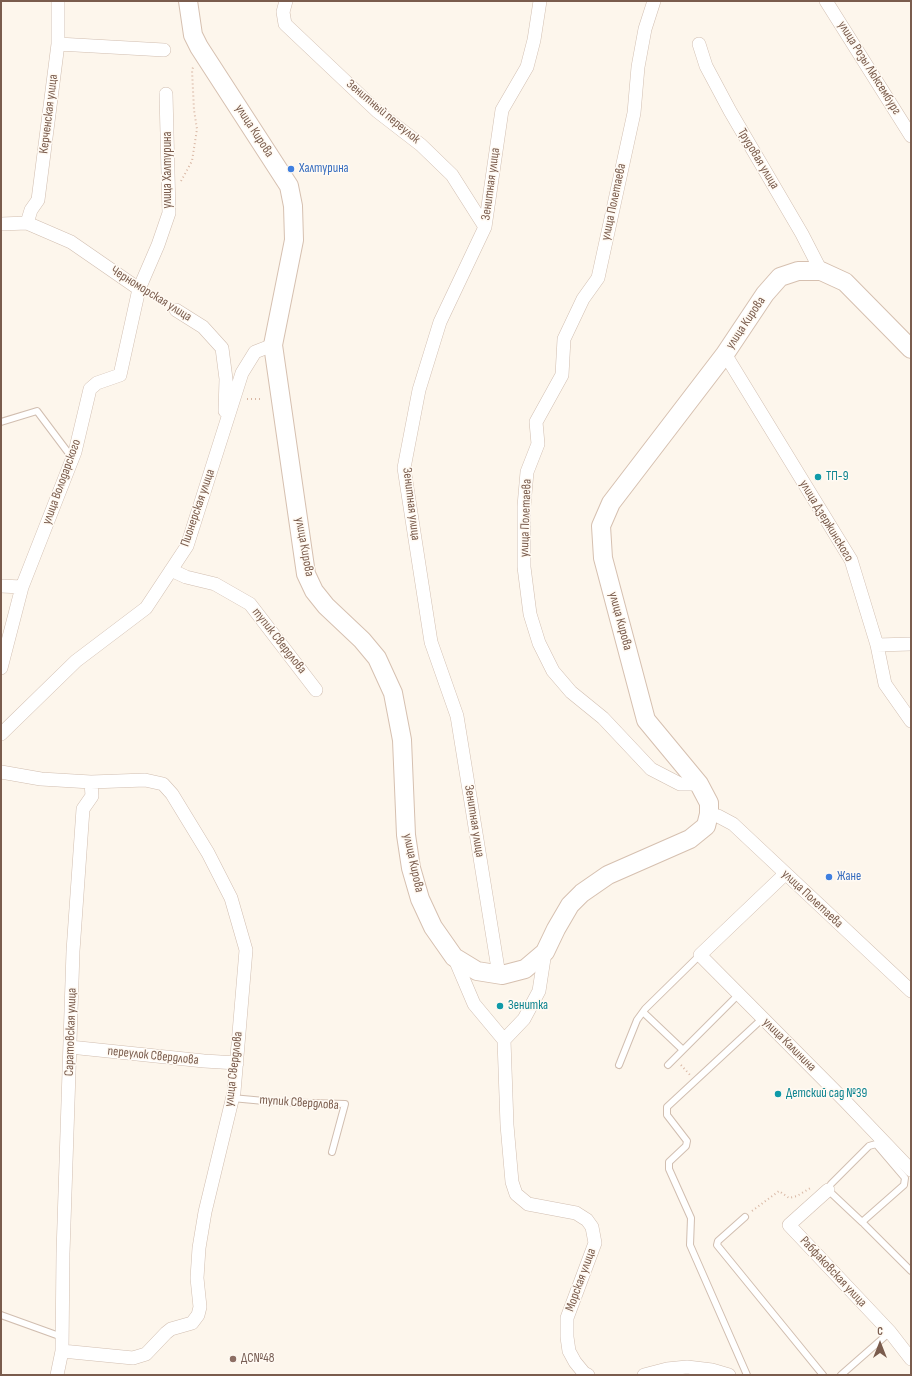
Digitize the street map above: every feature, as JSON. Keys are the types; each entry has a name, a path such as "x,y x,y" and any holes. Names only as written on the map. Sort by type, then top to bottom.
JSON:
{"main road":[{"name":"улица Кирова","path":"188,1 193,35 205,58 289,186 293,206 294,240 273,345 306,574 314,591 326,606 362,640 377,658 393,693 402,740 406,835 411,868 420,899 433,927 454,957 477,971 502,975 525,969 545,952 570,905 582,893 608,875 690,839 706,826 709,814 709,803 699,784 646,720 603,558 601,526 610,503 725,354 765,294 780,277 798,271 822,271 845,282 911,349"}],"street":[{"name":"Керченская улица","path":"28,223 31,210 38,200 58,44 58,1"},
{"name":"Зенитный переулок","path":"286,1 283,12 286,24 377,111 421,145 452,175 485,227"},
{"name":"Зенитная улица","path":"499,975 457,716 431,642 404,468 419,390 440,322 485,227 502,110 527,67 534,40 540,1"},
{"name":"улица Полетаева","path":"654,1 645,29 638,67 634,113 598,278 583,299 564,339 562,375 536,422 538,444 527,472 524,506 524,567 530,614 539,643 552,671 571,692 603,718 651,770 680,784 699,784"},
{"name":"улица Розы Люксембург","path":"826,1 911,136"},
{"path":"58,44 164,50"},
{"name":"Трудовая улица","path":"700,44 706,66 730,111 822,271"},
{"name":"улица Халтурина","path":"139,289 158,245 169,213 166,94"},
{"name":"Черноморская улица","path":"1,224 28,223 71,242 139,289"},
{"name":"улица Володарского","path":"1,668 22,587 72,458 90,389 96,383 120,375 139,289"},
{"name":"Черноморская улица","path":"176,310 203,327 222,348 226,379 225,427"},
{"name":"Пионерская улица","path":"1,734 76,661 146,608 187,546 242,373 255,352 273,345"},
{"name":"улица Дзержинского","path":"725,354 851,560 877,645 885,684 911,721"},
{"name":"тупик Свердлова","path":"171,570 186,577 215,584 250,604 316,690"},
{"path":"1,586 22,587"},
{"path":"877,645 911,644"},
{"path":"1,772 41,779 91,782"},
{"name":"улица Свердлова","path":"62,1351 133,1358 141,1356 150,1350 171,1329 192,1323 196,1319 200,1307 197,1278 199,1248 205,1212 232,1098 237,1063 246,950 231,898 208,853 172,794 164,784 146,780 91,782"},
{"name":"Саратовская улица","path":"57,1375 62,1351 63,1253 73,951 83,809 92,796 91,782"},
{"name":"улица Полетаева","path":"709,814 718,816 733,824 911,992"},
{"path":"700,955 785,874"},
{"path":"454,957 474,1004 504,1040 524,1019 539,990 545,952"},
{"name":"улица Калинина","path":"700,955 845,1101 911,1170"},
{"name":"Морская улица","path":"504,1040 507,1124 512,1182 516,1194 528,1204 576,1213 587,1220 592,1227 595,1242 567,1318 569,1351 575,1362 584,1373 588,1375"},
{"name":"переулок Свердлова","path":"70,1047 237,1063"},
{"name":"Рабфаковская улица","path":"829,1187 789,1225 890,1332 911,1359"},
{"path":"644,1375 667,1369 687,1367 712,1370 729,1375"}],"lane":[{"path":"1,422 37,411 72,458"},
{"path":"619,1065 637,1020 643,1012 700,955"},
{"path":"668,1065 739,994"},
{"path":"643,1012 683,1050"},
{"path":"747,1375 690,1245 691,1218 669,1169 669,1162 686,1146 686,1141 667,1115 667,1107 763,1018"},
{"name":"тупик Свердлова","path":"232,1098 275,1102 345,1104 332,1152"},
{"path":"862,1222 904,1185 905,1178 876,1144 868,1146 829,1187 862,1222 911,1271"},
{"path":"745,1217 718,1240 717,1245 823,1375"},
{"path":"1,1315 62,1337"},
{"path":"841,1375 890,1332"}],"path":[{"path":"180,184 192,161 197,129 194,110 192,70 194,61 205,58"},
{"name":"Черноморская улица","path":"139,289 176,310"},
{"path":"674,1059 696,1081"},
{"path":"745,1217 780,1191 789,1198 797,1196 818,1182 829,1187"}],"place":[{"name":"Халтурина","path":"291,169"},
{"name":"ТП-9","path":"818,477"},
{"name":"Жане","path":"829,877"},
{"name":"Зенитка","path":"500,1006"},
{"name":"Детский сад №39","path":"778,1094"},
{"name":"ДС№48","path":"233,1359"}]}
